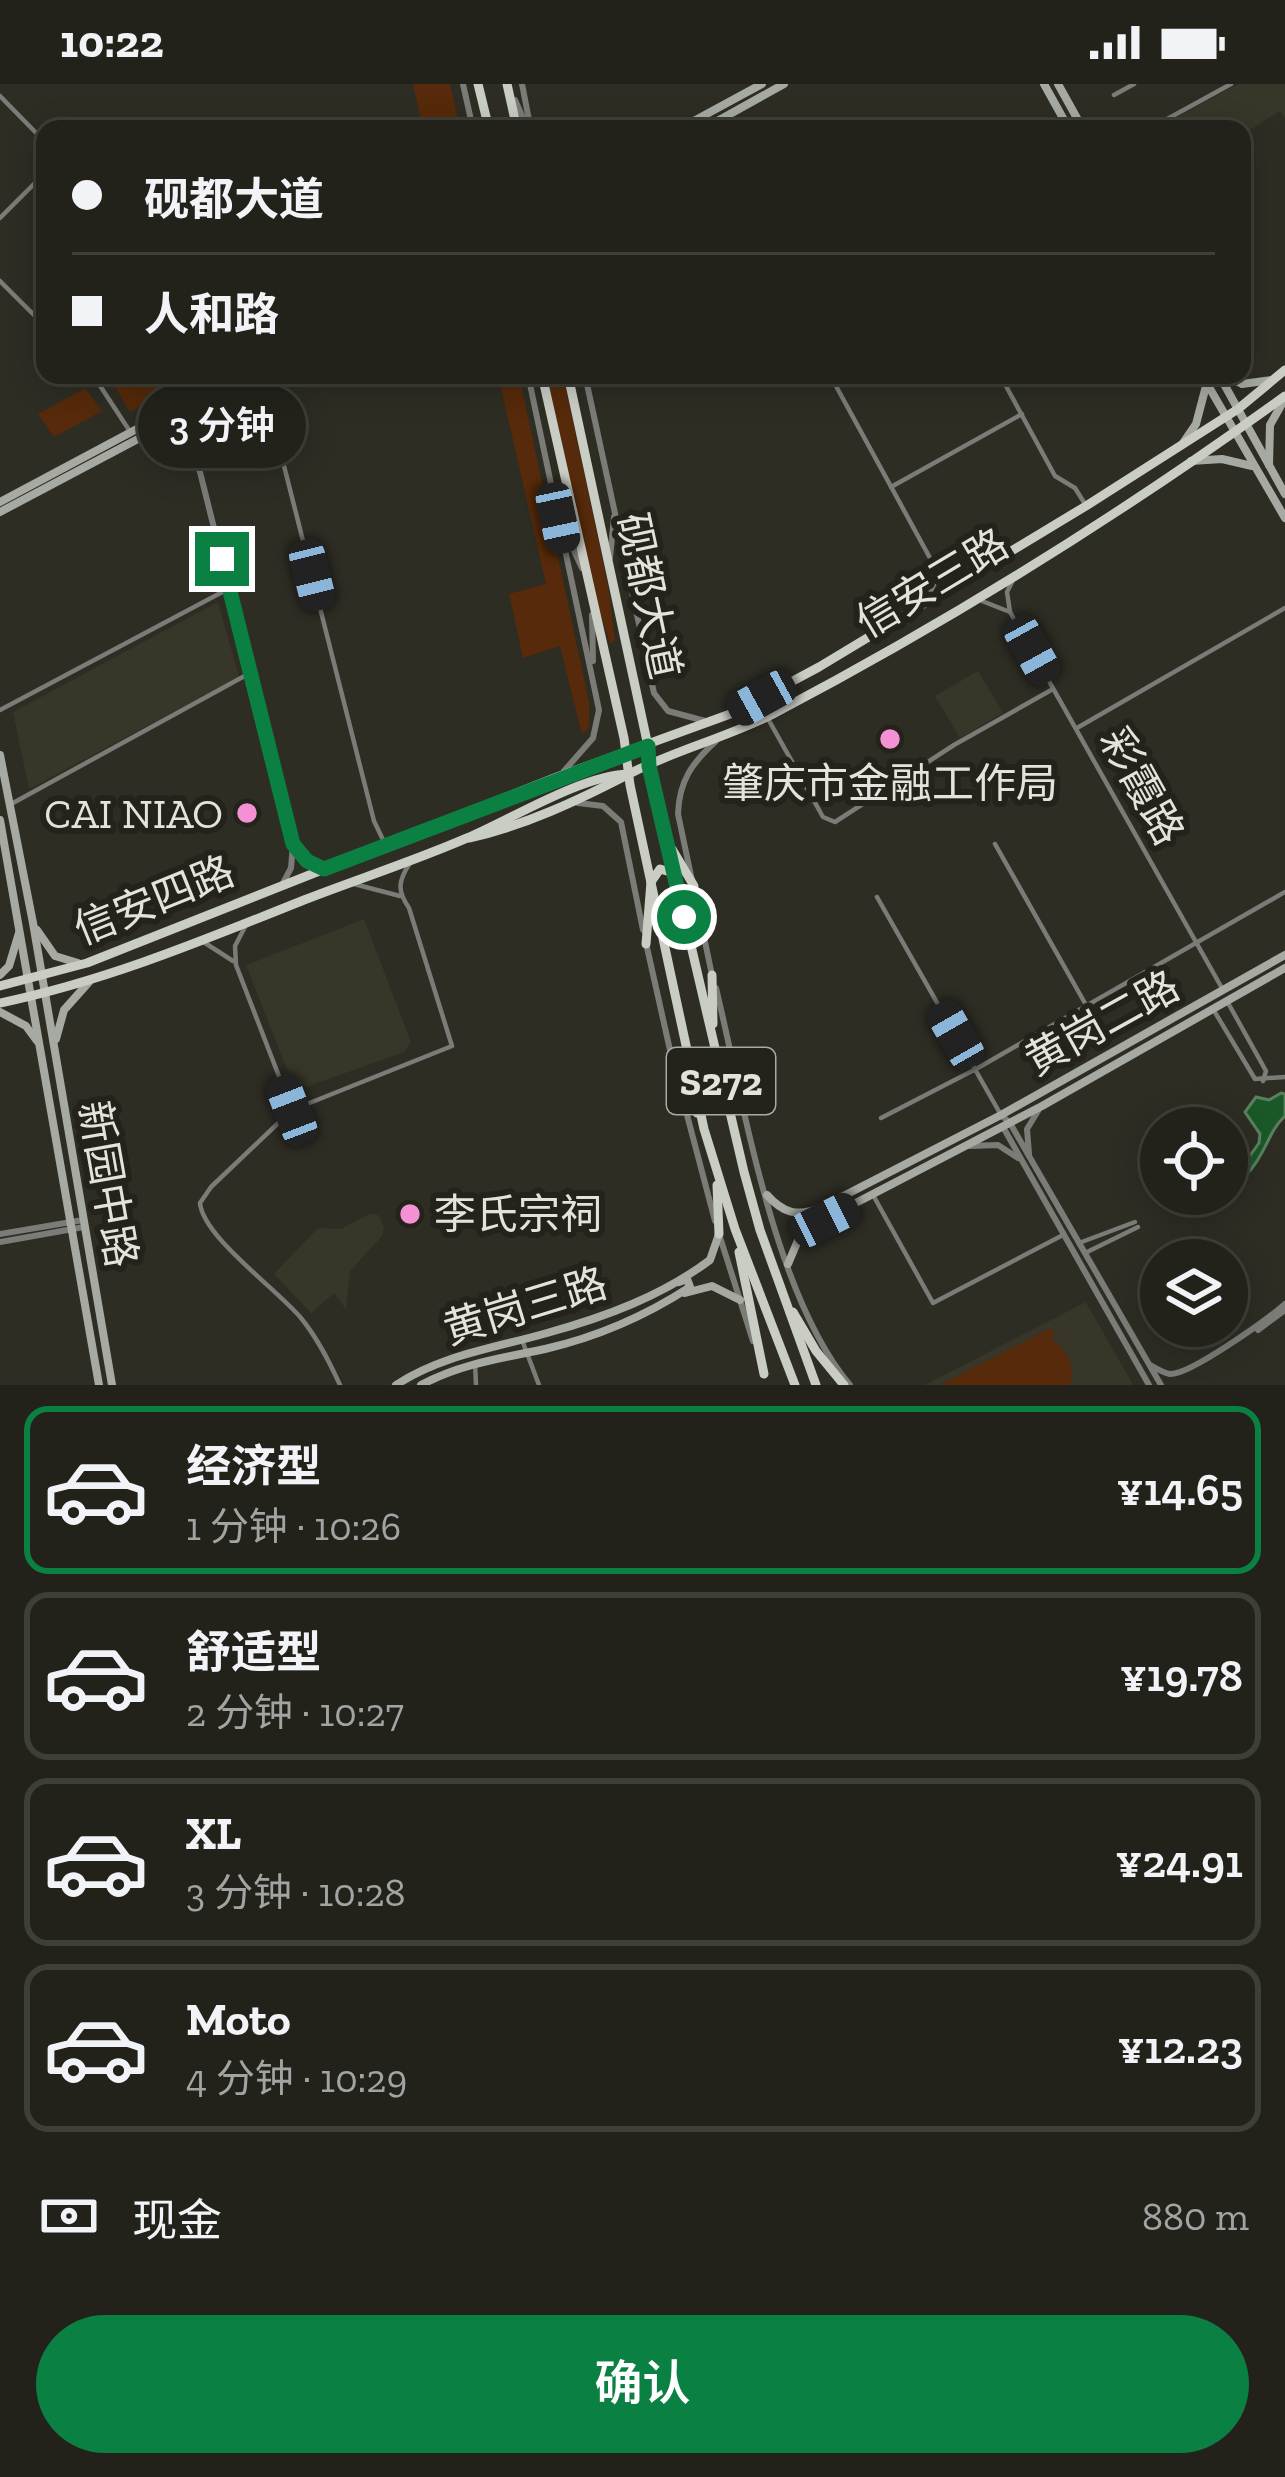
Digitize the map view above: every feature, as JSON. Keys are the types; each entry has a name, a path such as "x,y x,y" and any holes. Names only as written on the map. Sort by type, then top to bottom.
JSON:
{"main road":[{"path":"478,84 486,120"},
{"path":"507,84 515,120"},
{"path":"696,120 762,84"},
{"path":"719,120 784,84"},
{"path":"1044,84 1064,120"},
{"path":"1058,84 1078,120"},
{"name":"信安三路","path":"627,753 733,713 923,605 1238,409 1285,370"},
{"path":"1251,383 1274,380"},
{"path":"3,512 26,494 221,384"},
{"path":"0,502 26,494 243,384"},
{"name":"砚都大道","path":"544,384 627,753 704,1129 735,1229 795,1385"},
{"name":"砚都大道","path":"570,384 713,1047 749,1192 816,1385"},
{"path":"1182,444 1196,424 1203,384"},
{"path":"1206,384 1285,518"},
{"path":"1226,384 1285,494"},
{"path":"1269,467 1270,425 1285,397"},
{"name":"信安三路","path":"628,774 767,717 968,602 1285,397"},
{"path":"1194,436 1204,452"},
{"path":"1249,456 1260,449"},
{"path":"1189,461 1222,458 1255,467"},
{"path":"602,653 614,654 626,644"},
{"path":"733,713 740,730"},
{"name":"信安四路","path":"0,986 87,963 627,753"},
{"name":"新园中路","path":"0,755 112,1385"},
{"name":"信安四路","path":"0,1003 89,982 145,962 469,838 615,774 628,774"},
{"path":"469,838 501,831 628,774"},
{"path":"538,785 545,802"},
{"name":"新园中路","path":"0,820 99,1385"},
{"path":"665,837 694,886"},
{"path":"646,944 651,882 660,869 674,873"},
{"path":"14,894 26,892"},
{"path":"33,923 55,956 87,963"},
{"path":"0,975 9,966 20,932"},
{"path":"140,943 145,962"},
{"name":"黄岗二路","path":"820,1208 1001,1115 1285,955"},
{"name":"黄岗二路","path":"825,1220 1042,1106 1285,968"},
{"path":"712,974 713,1047"},
{"path":"54,1047 64,1010 89,982"},
{"path":"0,1012 26,1026 38,1042"},
{"path":"671,1055 704,1129"},
{"path":"1085,1067 1091,1078"},
{"path":"716,1168 719,1234"},
{"path":"767,1195 790,1213 820,1208 819,1215 825,1220 799,1238 788,1264"},
{"path":"735,1229 765,1380"},
{"name":"黄岗三路","path":"396,1385 473,1350 609,1314 710,1260 719,1234"},
{"path":"671,1284 691,1282 673,1298"},
{"path":"673,1298 712,1286 740,1300"},
{"path":"779,1286 816,1351 847,1385"},
{"name":"黄岗三路","path":"421,1385 475,1363 590,1336 673,1298"}],"street":[{"path":"464,84 471,120"},
{"path":"507,84 525,120"},
{"path":"522,84 528,120"},
{"path":"1114,95 1134,84"},
{"path":"1166,120 1232,84"},
{"path":"0,95 36,133"},
{"path":"0,218 36,182"},
{"path":"0,281 36,317"},
{"path":"99,384 131,433"},
{"path":"262,384 374,821 386,845"},
{"name":"砚都大道","path":"530,384 593,677 598,725 584,752 557,777"},
{"name":"砚都大道","path":"587,384 654,693 668,711 712,722"},
{"path":"834,384 935,569 934,585 923,605"},
{"path":"1005,384 1055,476 1075,488 1086,506"},
{"path":"199,407 192,440 293,844 291,868 282,885"},
{"path":"890,487 1022,414"},
{"path":"161,428 192,440"},
{"path":"610,568 614,510"},
{"path":"558,518 584,572"},
{"path":"968,602 982,601 1010,612 1007,592 1024,567"},
{"path":"935,569 970,576"},
{"path":"0,710 229,588"},
{"path":"1076,729 1285,608"},
{"path":"592,609 593,677"},
{"name":"彩霞路","path":"1010,612 1222,990"},
{"path":"9,805 250,673"},
{"path":"767,717 823,817 835,822 1053,688"},
{"path":"717,740 688,770 678,801 694,886 712,974 788,1264 820,1344 847,1385"},
{"path":"563,805 596,803 621,822 671,1055 719,1234 765,1380"},
{"path":"293,844 307,861 324,869"},
{"path":"995,844 1086,1005"},
{"path":"340,1385 299,1316 208,1226 200,1210 211,1187 292,1110 452,1046 409,908 400,896 399,885 413,858"},
{"path":"349,883 400,896"},
{"path":"880,1118 976,1069 1285,892"},
{"path":"877,897 1161,1385"},
{"path":"247,923 236,946 236,965 292,1110"},
{"path":"201,940 222,950 236,965"},
{"path":"1227,1001 1266,1071 1263,1081"},
{"path":"1213,1009 1255,1079 1285,1077"},
{"path":"1042,1106 1027,1129 1025,1158 1036,1189 1149,1385"},
{"path":"964,1147 998,1145 1025,1158"},
{"path":"1036,1189 1045,1184"},
{"path":"873,1195 934,1303 1063,1234"},
{"path":"0,1238 83,1224"},
{"path":"1079,1243 1137,1224 1085,1253"},
{"path":"1149,1364 1169,1374 1185,1370 1285,1307"},
{"path":"1177,1384 1182,1376 1285,1307"},
{"path":"521,1339 539,1385"},
{"path":"475,1363 476,1385"}],"shaded area":[{"path":"413,84 450,84 458,120 421,120"},
{"path":"1238,84 1285,84 1285,118 1280,111 1251,129 1251,120 1172,120"},
{"path":"113,384 177,384 130,412"},
{"path":"500,384 521,384 589,702 589,726 582,735 560,646 523,658 509,594 546,584"},
{"path":"549,384 565,384 609,591 615,641 610,643 595,596"},
{"path":"85,388 102,411 54,437 38,414"},
{"path":"218,602 239,677 29,789 13,712"},
{"path":"978,671 1003,713 960,738 935,696"},
{"path":"364,919 411,1042 404,1052 306,1087 292,1082 246,965"},
{"path":"1285,1094 1285,1116 1248,1173 1248,1157 1260,1134 1248,1108 1256,1097 1269,1100"},
{"path":"369,1214 378,1215 384,1227 382,1236 350,1271 346,1309 334,1293 311,1313 274,1274 318,1228 341,1229"},
{"path":"1086,1302 1133,1385 925,1385"},
{"path":"1051,1328 1055,1335 1050,1338 1071,1364 1070,1385 940,1385"}],"place":[{"name":"肇庆市金融工作局","path":"890,739"},
{"name":"CAI NIAO","path":"247,813"},
{"name":"李氏宗祠","path":"410,1214"}],"route":[{"path":"222,559 293,844 307,861 324,869 648,746 684,917"}]}
